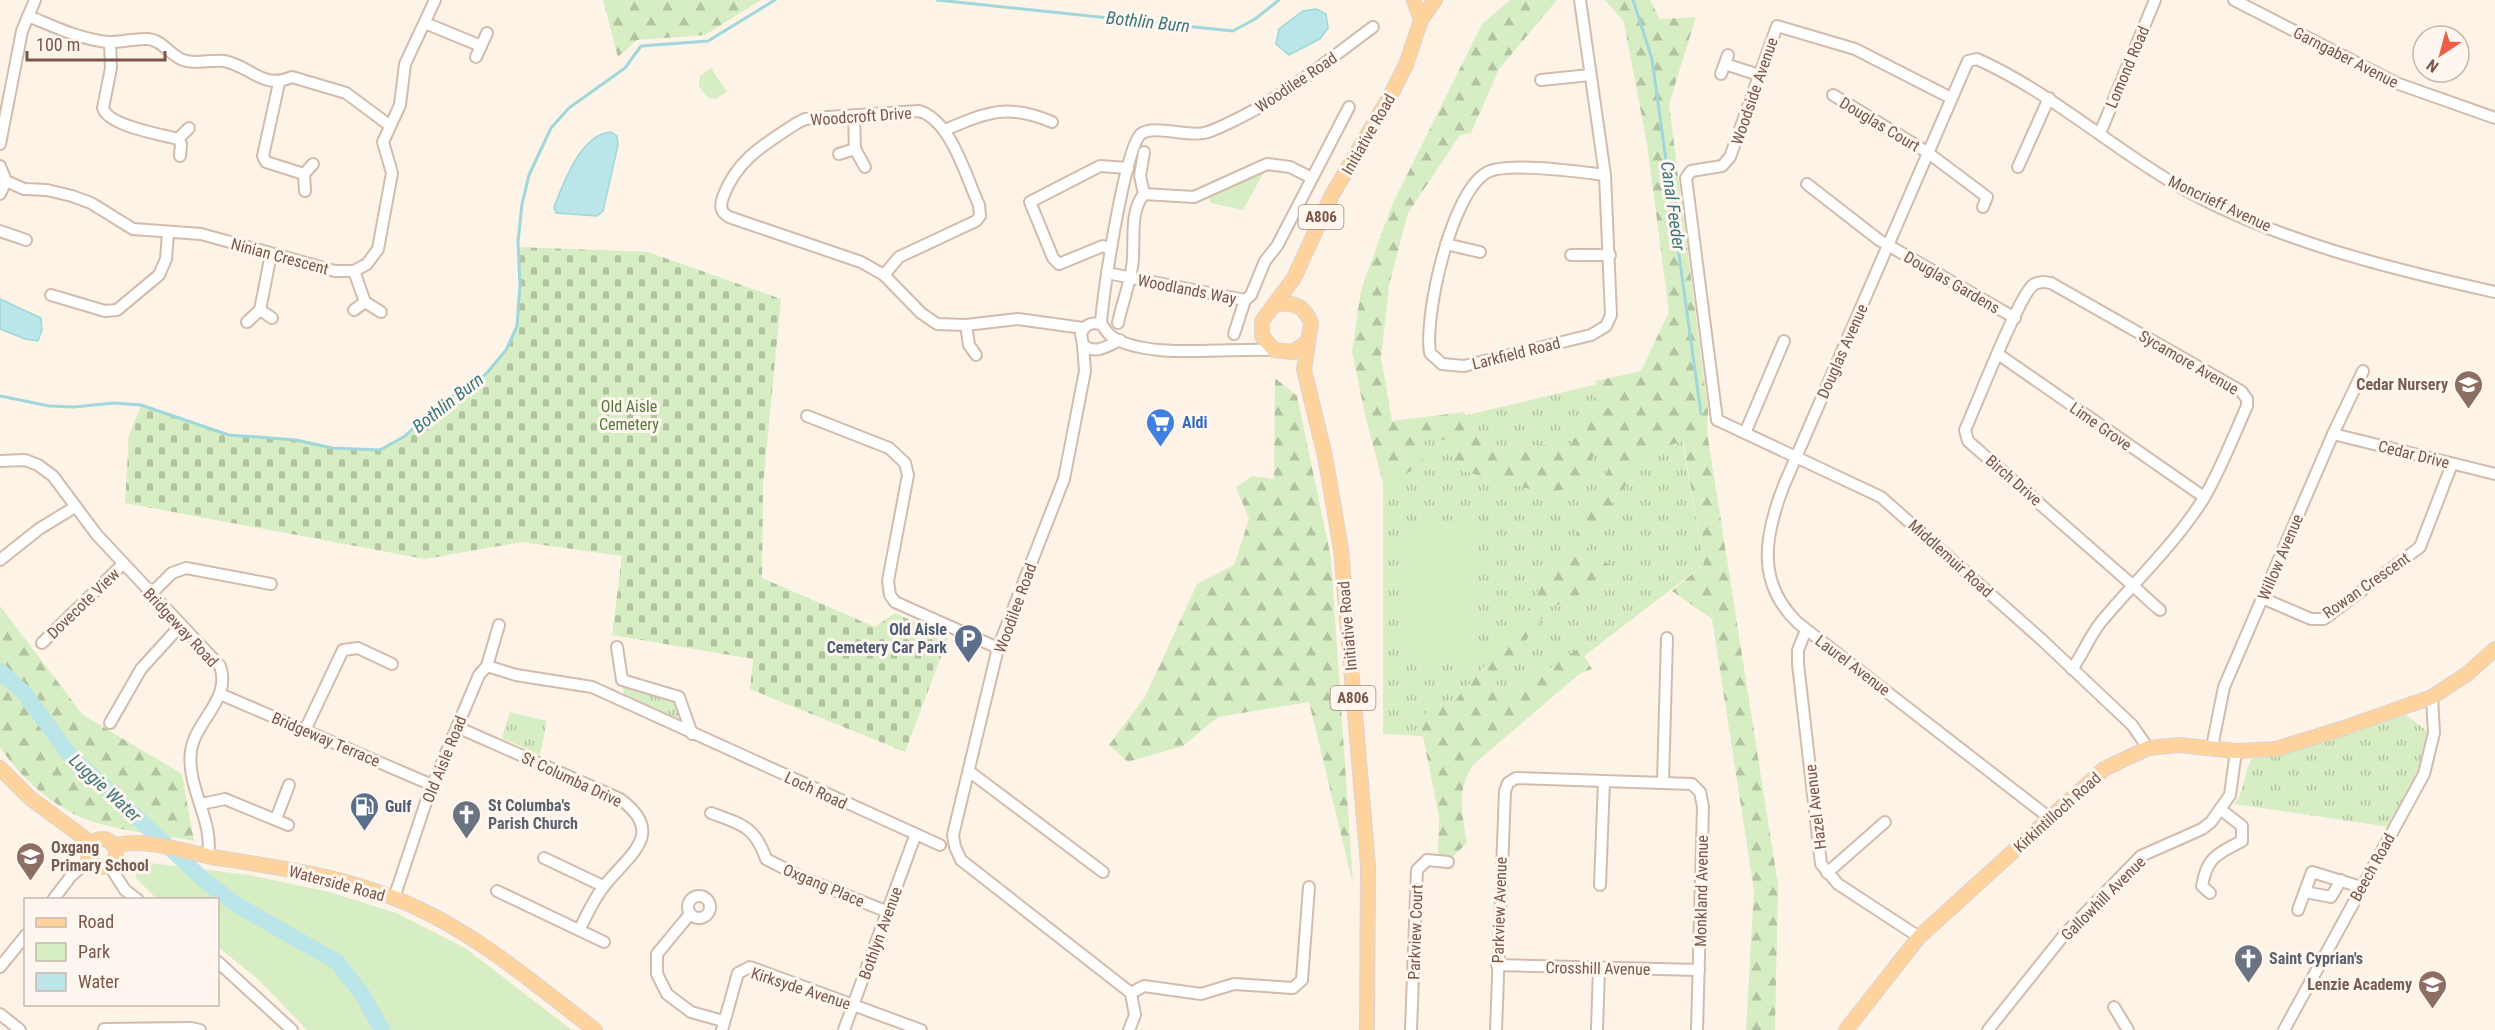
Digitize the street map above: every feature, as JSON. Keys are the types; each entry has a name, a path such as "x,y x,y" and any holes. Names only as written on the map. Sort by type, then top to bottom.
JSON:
{"main road":[{"path":"1414,0 1421,20"},
{"name":"A806","path":"1421,20 1423,0"},
{"name":"Initiative Road","path":"1294,278 1332,195 1406,65 1421,20 1435,0"},
{"path":"1294,278 1299,306 1311,323 1307,342 1298,350 1281,352 1266,342 1261,330 1265,314 1276,305 1288,303 1299,306"},
{"name":"A806","path":"1276,305 1294,278"},
{"name":"A806","path":"1304,370 1307,342"},
{"name":"A806","path":"1281,352 1304,370"},
{"name":"Initiative Road","path":"1304,370 1325,456 1341,549 1368,866 1367,1030"},
{"name":"Kirkintilloch Road","path":"1846,1030 1919,937 2051,819 2096,775 2148,748 2179,745 2236,751 2276,749 2432,697 2467,674 2495,649"},
{"path":"0,768 30,798 92,843"},
{"path":"103,839 114,846 116,854 109,865 99,867 90,860 87,851 92,843 103,839"},
{"name":"Waterside Road","path":"114,846 140,844 321,876 394,898 466,935 595,1030"}],"street":[{"path":"0,144 18,49 35,0"},
{"path":"381,312 365,302 354,271 367,264 378,249 392,174 383,142 400,105 405,64 435,0"},
{"name":"Larkfield Road","path":"1580,0 1605,175 1611,315 1606,326 1591,335 1464,366 1442,364 1430,353 1427,337 1446,244 1466,198 1485,173 1506,167 1605,175"},
{"name":"Lomond Road","path":"2100,133 2155,0"},
{"name":"Garngaber Avenue","path":"2234,0 2396,83 2495,118"},
{"path":"28,16 84,37 110,42 151,39 183,60 198,63 222,61 245,68 260,79 279,83 292,77 346,93 389,125"},
{"path":"425,23 481,46"},
{"name":"Woodside Avenue","path":"1717,420 1686,178 1690,171 1722,166 1731,157 1775,29 1781,26 1855,50 1951,98"},
{"name":"Woodilee Road","path":"1131,993 961,861 955,847 953,835 998,648 1064,479 1085,371 1088,332 1101,305 1128,168 1135,144 1141,134 1150,130 1184,135 1206,133 1251,112 1281,94 1373,27"},
{"path":"476,57 487,33"},
{"path":"110,42 111,68 103,108 104,114 116,121 178,138 181,144 180,156"},
{"name":"Moncrieff Avenue","path":"1970,60 1977,59 1992,65 2049,98 2181,187 2272,228 2402,271 2495,292"},
{"name":"Douglas Avenue","path":"1796,457 1965,65 1970,60"},
{"path":"1725,64 1759,75"},
{"path":"1541,80 1590,75"},
{"path":"279,83 263,156 267,162 304,174"},
{"name":"Douglas Court","path":"1833,95 1927,152 1987,197 1983,207"},
{"path":"2018,167 2049,98"},
{"name":"Woodlands Way","path":"1234,334 1245,300 1251,296 1265,261 1277,246 1349,107"},
{"path":"945,130 976,116 999,110 1023,111 1045,122"},
{"name":"Woodcroft Drive","path":"919,111 936,120 945,130 979,205 980,216 976,221 899,256 884,275 861,262 729,217 721,206 738,166 782,133 805,119 854,117 919,111"},
{"path":"854,117 855,149 865,167"},
{"path":"178,138 189,128"},
{"path":"839,154 855,149"},
{"path":"1128,278 1135,249 1133,230 1138,203 1144,194 1140,176 1144,152"},
{"path":"305,191 304,174 313,164"},
{"path":"1144,194 1194,197 1267,164 1290,167 1312,178"},
{"path":"0,165 6,181 0,194"},
{"path":"1111,249 1102,246 1059,264 1053,258 1045,241 1030,202 1100,166 1128,168"},
{"name":"Ninian Crescent","path":"6,181 24,189 47,190 91,203 133,229 201,234 335,271 354,271"},
{"path":"1808,184 1888,246"},
{"path":"0,231 26,240"},
{"path":"51,295 105,311 117,310 159,275 166,260 168,233"},
{"path":"1446,244 1480,252"},
{"name":"Douglas Gardens","path":"1888,246 2015,318"},
{"path":"247,322 260,310 271,254"},
{"path":"1571,255 1610,255"},
{"name":"Woodlands Way","path":"1107,273 1245,300"},
{"path":"884,275 929,320 944,325 1018,319 1108,334 1120,340 1164,350 1202,352 1248,348 1281,352"},
{"name":"Woodlands Way","path":"1118,323 1128,278"},
{"name":"Sycamore Avenue","path":"2015,318 2030,288 2039,282 2051,283 2241,391 2247,399 2247,406 2204,497 2088,639 2072,669"},
{"path":"354,310 365,302"},
{"path":"260,310 272,318"},
{"name":"Birch Drive","path":"2015,318 1965,430 1968,441 2160,610"},
{"path":"966,325 969,345 976,355"},
{"path":"1248,348 1261,330"},
{"path":"1088,332 1100,349 1120,340"},
{"name":"Woodilee Road","path":"1085,371 1108,334"},
{"path":"1745,433 1784,341"},
{"name":"Lime Grove","path":"1998,354 2204,497"},
{"name":"Willow Avenue","path":"2212,747 2224,687 2333,434 2363,371"},
{"path":"807,416 889,448 905,463 908,475 888,581 890,595 895,602 998,648"},
{"name":"Middlemuir Road","path":"1717,420 1881,497 1965,570 2132,724 2148,748"},
{"name":"Cedar Drive","path":"2333,434 2495,474"},
{"name":"Laurel Avenue","path":"1796,457 1768,531 1766,557 1772,580 1790,616 2051,819"},
{"name":"Bridgeway Road","path":"0,461 25,460 46,470 59,483 75,507 150,595 216,660 222,673 220,694"},
{"name":"Rowan Crescent","path":"2262,598 2311,619 2324,619 2420,547 2452,464"},
{"path":"0,560 39,529 75,507"},
{"name":"Dovecote View","path":"42,643 123,564"},
{"path":"150,595 172,573 186,568 272,584"},
{"path":"110,723 141,669 182,625"},
{"name":"Old Aisle Road","path":"394,898 432,785 479,675 487,666 499,625"},
{"name":"Hazel Avenue","path":"1806,630 1798,650 1798,664 1821,864 1838,884 1919,937"},
{"path":"1663,782 1667,638"},
{"path":"617,647 622,680 679,697 692,734"},
{"path":"305,730 343,650 358,648 392,664"},
{"name":"Loch Road","path":"487,666 516,675 592,687 915,836 940,845"},
{"path":"208,856 210,838 192,776 190,752 196,735 220,694"},
{"name":"Bridgeway Terrace","path":"220,694 432,785"},
{"name":"Beech Road","path":"2284,1030 2424,774 2434,733 2432,697"},
{"name":"St Columba Drive","path":"458,727 620,799 633,808 642,821 642,841 603,886 579,930"},
{"name":"Gallowhill Avenue","path":"1988,1030 2064,935 2141,856 2202,829 2220,809 2230,795 2236,751"},
{"path":"970,772 1102,872"},
{"name":"Monkland Avenue","path":"1504,791 1508,783 1516,778 1692,784 1700,792 1703,807 1697,1030"},
{"path":"1600,885 1604,781"},
{"path":"276,819 289,785"},
{"name":"Parkview Avenue","path":"1496,1030 1504,791"},
{"path":"201,804 225,799 288,825"},
{"path":"2201,889 2205,870 2215,855 2241,841 2242,826 2220,809"},
{"name":"Oxgang Place","path":"711,813 748,827 761,844 766,859 803,878 888,912"},
{"path":"1827,873 1884,822"},
{"name":"Bothlyn Avenue","path":"844,1030 915,836"},
{"path":"544,858 603,886"},
{"path":"54,898 71,876 90,860"},
{"name":"Parkview Court","path":"1411,1030 1417,870 1427,860 1448,862"},
{"path":"109,865 125,890 135,898"},
{"path":"2298,910 2312,872 2361,887"},
{"path":"2305,892 2331,897 2341,880"},
{"path":"1129,1030 1134,1016 1131,993 1144,986 1201,994 1234,984 1293,988 1302,980 1309,887"},
{"path":"497,891 604,942"},
{"path":"690,914 657,954 657,974 667,994 692,1012 723,1025"},
{"path":"0,966 24,937"},
{"path":"219,963 289,1029"},
{"name":"Crosshill Avenue","path":"1497,965 1699,970"},
{"name":"Kirksyde Avenue","path":"723,1025 738,973 750,967 921,1030"},
{"path":"1597,1030 1599,968"},
{"path":"2114,1007 2128,1030"},
{"path":"0,1014 20,1030"},
{"path":"104,1029 191,1028 200,1030"}],"green space":[{"path":"603,0 761,0 705,35 637,40 618,57"},
{"path":"1510,0 1557,0 1499,69 1471,133 1460,135 1408,213 1389,285 1381,357 1392,421 1464,412 1474,434 1499,447 1571,444 1595,406 1596,381 1641,371 1669,312 1647,144 1624,22 1605,0 1650,0 1660,19 1696,17 1669,104 1708,411 1707,432 1778,885 1775,1030 1746,1030 1754,890 1712,619 1672,591 1704,564 1683,441 1649,452 1598,525 1585,553 1574,543 1577,531 1602,496 1611,455 1596,450 1580,488 1541,492 1456,469 1447,440 1422,438 1423,464 1384,487 1366,419 1352,352 1361,290 1392,205 1482,24"},
{"path":"711,68 727,92 715,99 708,98 699,87 700,76"},
{"path":"1264,172 1243,210 1211,203 1208,197"},
{"name":"Old Aisle Cemetery","path":"518,247 648,252 781,299 763,485 762,578 875,627 895,613 948,638 905,752 750,689 753,659 612,635 622,556 522,542 425,559 125,503 129,435 141,405 229,435 296,440 332,448 380,450 405,436 433,409 486,374 506,350 517,326 520,285"},
{"path":"1669,367 1704,564 1476,739 1383,734 1383,435"},
{"path":"1275,378 1297,396 1331,558 1353,884 1309,702 1218,717 1183,746 1128,762 1109,745 1145,697 1197,584 1234,565 1249,519 1236,487 1252,476 1274,479"},
{"path":"1401,527 1475,527 1476,659 1403,660"},
{"path":"1567,555 1609,564 1574,600 1550,607 1496,682 1496,698 1510,696 1579,648 1592,669 1579,674 1474,764 1468,773 1462,802 1467,843 1452,857 1438,855 1439,817 1421,726 1429,705 1456,700 1518,625 1550,567"},
{"path":"0,606 83,715 182,774 194,841 121,829 83,818 42,793 9,759 0,747"},
{"path":"622,683 676,700 686,727 625,699"},
{"path":"510,712 547,721 540,755 502,738"},
{"path":"2406,715 2427,731 2427,743 2415,781 2389,827 2235,804 2252,759 2277,756"},
{"path":"142,862 249,875 329,892 396,913 465,948 572,1030 307,1030 258,979 219,948 219,898 156,898 135,877"}],"water":[{"path":"1316,9 1326,14 1328,28 1320,39 1289,55 1276,44 1279,29 1303,11"},
{"path":"611,132 617,136 618,145 603,211 597,216 556,213 554,207 563,185 582,150 600,135"},
{"path":"0,299 41,318 42,330 38,341 25,339 0,329"}],"waterway":[{"name":"Bothlin Burn","path":"0,396 49,406 74,407 114,403 141,405 229,435 296,440 332,448 380,450 405,436 433,409 486,374 506,350 517,326 520,285 518,242 522,204 529,175 551,128 569,108 625,68 641,46 708,41 775,0"},
{"name":"Bothlin Burn","path":"937,0 1233,31 1255,19 1279,0"},
{"name":"Canal Feeder","path":"1633,0 1652,59 1701,414"},
{"name":"Luggie Water","path":"0,671 24,693 69,754 206,882 237,905 337,962 362,994 382,1030"}],"place":[{"name":"Cedar Nursery","path":"2469,410"},
{"name":"Aldi","path":"1161,448"},
{"name":"Old Aisle Cemetery Car Park","path":"968,664"},
{"name":"Gulf","path":"364,832"},
{"name":"St Columba's Parish Church","path":"467,840"},
{"name":"Oxgang Primary School","path":"30,882"},
{"name":"Saint Cyprian's","path":"2248,984"},
{"name":"Lenzie Academy","path":"2433,1010"}]}
